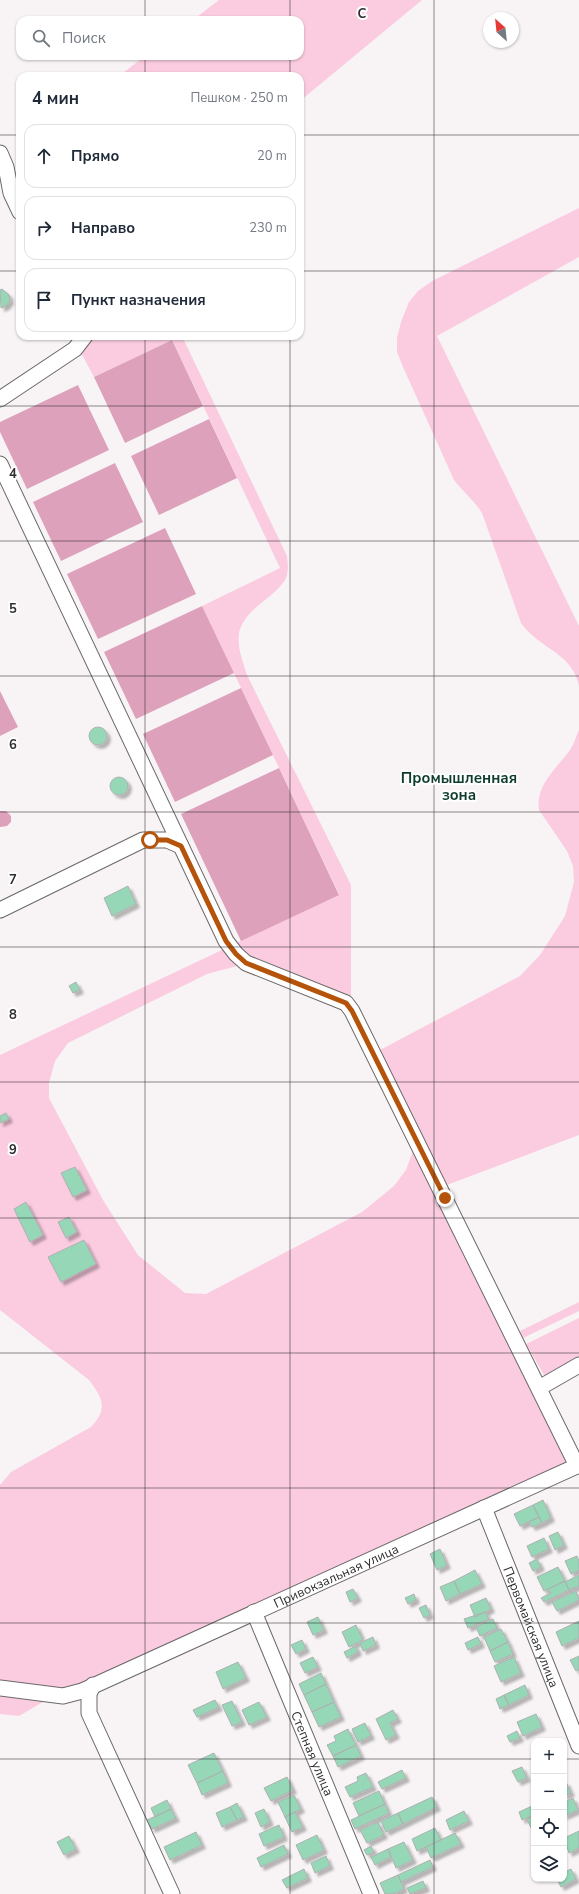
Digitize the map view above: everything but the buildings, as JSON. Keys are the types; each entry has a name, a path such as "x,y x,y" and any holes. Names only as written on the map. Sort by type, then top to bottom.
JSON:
{"street":[{"path":"0,153 6,167 11,193 16,204"},
{"path":"0,399 75,349 82,340"},
{"path":"0,464 226,941 236,954 246,963 346,1003 352,1011 578,1465"},
{"path":"0,910 143,840 167,840 181,846"},
{"path":"539,1388 579,1365"},
{"name":"Привокзальная улица","path":"0,1688 63,1696 82,1691 578,1465"},
{"name":"Первомайская улица","path":"484,1508 579,1746"},
{"name":"Степная улица","path":"254,1612 371,1894"},
{"path":"93,1685 88,1703 90,1718 172,1894"}],"shaded area":[{"path":"219,0 422,0 304,98 304,72 124,72 140,60 304,60 304,16 198,16"},
{"path":"579,208 579,257 437,336 579,626 579,686 570,665 528,632 521,623 482,513 476,504 454,480 403,367 397,352 397,338 401,322 409,302 418,291 432,281"},
{"path":"74,340 172,340 94,377"},
{"path":"172,340 184,340 287,556 288,571 285,580 280,587 247,617 242,625 239,633 240,649 247,675 351,885 351,1000 254,962 234,944 339,894 202,606 280,568"},
{"path":"172,340 203,406 125,443 94,377"},
{"path":"78,385 109,450 27,489 0,432 0,422"},
{"path":"209,419 237,478 159,515 131,456"},
{"path":"115,463 143,522 61,561 33,502"},
{"path":"165,528 196,594 98,639 67,574"},
{"path":"202,606 234,673 136,719 104,652"},
{"path":"241,688 273,755 175,802 143,734"},
{"path":"0,691 18,727 0,736"},
{"path":"579,730 579,1135 447,1185 378,1051 520,976 540,955 565,916 574,882 573,866 567,851 539,810 539,801 540,793 548,777 570,750"},
{"path":"279,768 339,895 241,941 181,814"},
{"path":"0,811 6,811 11,816 11,822 7,826 0,827"},
{"path":"224,949 241,965 207,974 68,1043 55,1061 49,1083 49,1098 103,1200 138,1255 185,1293 206,1294 362,1212 394,1186 406,1170 414,1148 568,1462 48,1699 19,1716 0,1714 0,1485 11,1472 91,1427 100,1415 102,1404 98,1392 89,1380 0,1310 0,1055"},
{"path":"579,1302 579,1311 523,1338 520,1331"},
{"path":"579,1318 579,1359 550,1376 544,1375 526,1344"}],"district":[{"name":"Промышленная зона","path":"459,786"}],"route":[{"path":"150,840 167,840 181,846 226,941 236,954 246,963 346,1003 352,1011 445,1198"}]}
